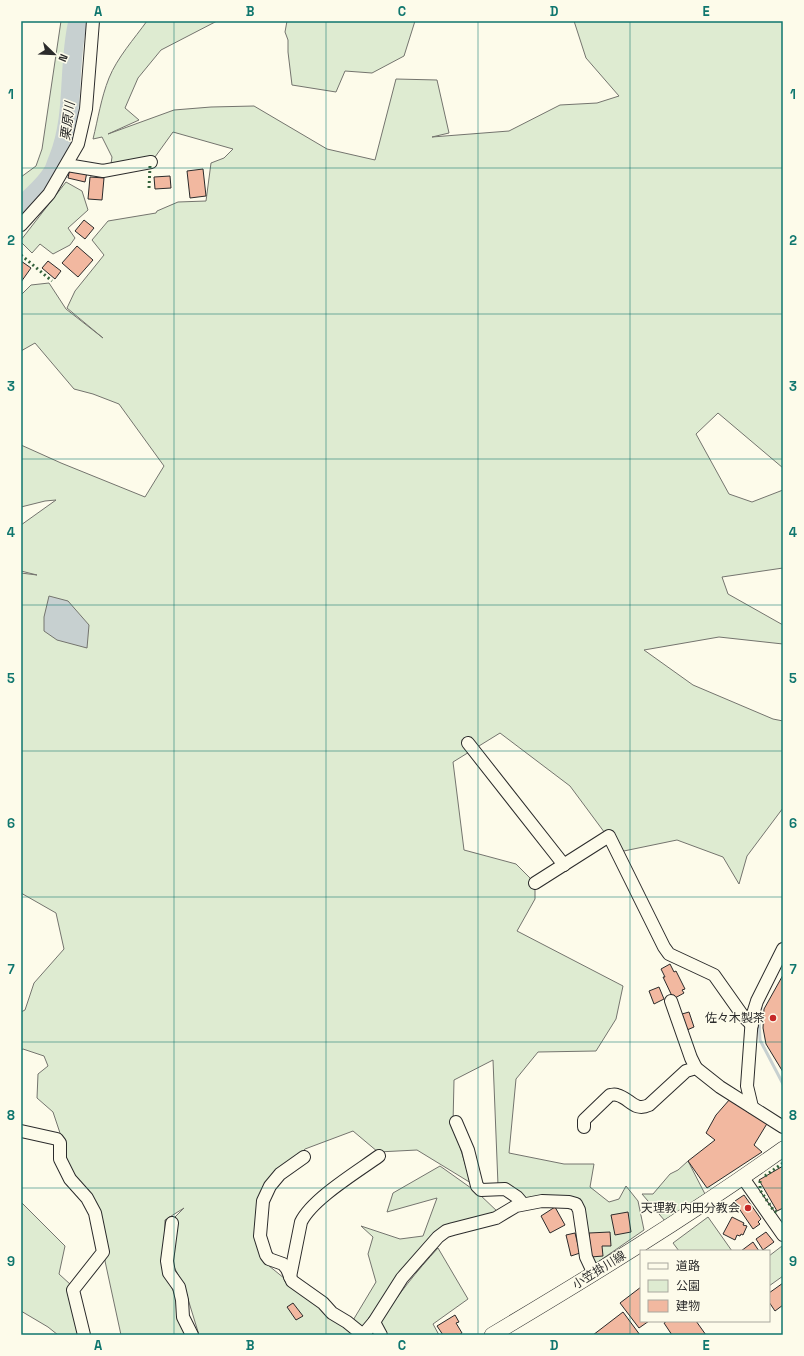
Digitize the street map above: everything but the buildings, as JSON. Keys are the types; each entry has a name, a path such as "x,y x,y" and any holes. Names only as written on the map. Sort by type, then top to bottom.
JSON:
{"main road":[{"name":"小笠掛川線","path":"492,1335 594,1274 674,1223 744,1178 783,1149"}],"street":[{"path":"21,225 49,194 78,144 86,109 93,21"},
{"path":"67,164 103,171 151,162"},
{"path":"468,743 564,865"},
{"path":"535,883 609,836 664,947 669,954 714,975 743,1016 752,1025"},
{"path":"752,1107 748,1086 752,1025 757,1001 783,949"},
{"path":"671,1001 696,1068 720,1087 783,1127"},
{"path":"584,1127 584,1120 610,1095 616,1094 638,1107 644,1107 649,1105 686,1071 696,1068"},
{"path":"456,1122 468,1150 477,1186 481,1190 505,1189 517,1197 523,1204"},
{"path":"21,1131 57,1139 60,1142 60,1158 70,1179 86,1198 95,1213 103,1252 73,1290 84,1335"},
{"path":"290,1277 303,1217 318,1201 379,1156"},
{"path":"304,1157 280,1174 270,1186 263,1201 260,1236 264,1249 269,1259 283,1264 292,1281 323,1303 332,1313 347,1322 363,1335 374,1322 402,1278 438,1237 446,1231 496,1218 516,1206 523,1204 542,1201 569,1202 576,1204 579,1210 586,1257 594,1274"},
{"path":"744,1178 783,1235"},
{"path":"172,1224 167,1261 169,1273 179,1287 182,1300 183,1317 192,1335"},
{"path":"374,1322 381,1335"}],"green space":[{"path":"61,21 87,21 82,42 76,120 67,157 41,197 21,212 21,177 36,166 42,149"},
{"path":"147,21 217,21 161,50 138,78 125,108 139,120 108,134 174,110 254,106 327,149 375,160 396,79 437,80 449,133 432,137 509,131 560,105 597,103 619,96 586,58 574,21 783,21 783,468 718,413 696,434 729,494 752,502 783,490 783,568 722,577 728,594 783,625 783,644 719,637 644,650 693,685 773,719 783,721 783,808 747,856 739,884 723,857 677,840 619,852 570,786 500,733 453,762 464,850 516,864 535,883 535,899 517,931 623,986 616,1019 596,1051 538,1052 516,1079 509,1153 564,1164 594,1164 590,1187 609,1202 619,1199 626,1186 638,1201 644,1230 595,1264 583,1208 523,1199 498,1185 493,1060 454,1080 453,1124 471,1183 417,1150 378,1152 353,1131 305,1149 269,1183 263,1261 354,1335 199,1335 184,1286 173,1265 174,1218 184,1208 165,1220 164,1266 177,1301 187,1335 121,1335 105,1261 106,1244 92,1199 66,1162 61,1136 53,1112 37,1098 38,1074 48,1066 44,1056 23,1049 21,1050 21,1012 25,1010 34,983 64,949 56,913 21,893 21,573 37,575 21,571 21,525 56,500 21,507 21,445 145,497 164,466 119,404 93,394 74,389 35,343 21,351 21,295 31,285 49,283 66,309 103,338 67,308 75,291 104,255 92,240 108,221 156,213 157,211 178,202 206,201 211,163 224,158 233,149 173,132 155,157 111,164 112,157 102,137 93,139 104,93 112,71 121,56"},
{"path":"287,21 415,21 404,56 372,73 345,71 336,92 292,85 288,40 285,32"},
{"path":"66,182 82,191 88,210 68,228 75,238 70,245 53,254 40,244 32,253 21,242 21,240"},
{"path":"688,1161 705,1194 665,1221 642,1194 653,1194 670,1174 678,1170"},
{"path":"440,1166 478,1193 499,1213 441,1230 364,1328 352,1322 376,1282 368,1254 373,1237 361,1226 400,1239 423,1236 437,1198 387,1212 393,1193"},
{"path":"21,1202 65,1246 59,1274 71,1285 84,1335 58,1335 48,1327 21,1311"},
{"path":"708,1217 731,1250 678,1250 673,1243"},
{"path":"782,1246 783,1276 770,1285 770,1255"},
{"path":"438,1248 468,1299 433,1324 439,1335 387,1335 381,1322 422,1265"}],"shaded area":[{"path":"49,596 68,601 89,625 87,648 57,640 44,631 44,617"}],"waterway":[{"name":"栗原川","path":"21,206 34,195 49,178 55,168 64,142 78,21"},
{"path":"761,1008 759,1018 760,1040 783,1084"}],"hedge":[{"path":"149,188 150,166"},
{"path":"21,255 52,281"},
{"path":"765,1176 783,1163"},
{"path":"760,1181 760,1190 774,1211 778,1213"}],"place":[{"name":"佐々木製茶","path":"773,1018"},
{"name":"天理教 内田分教会","path":"748,1208"}]}
